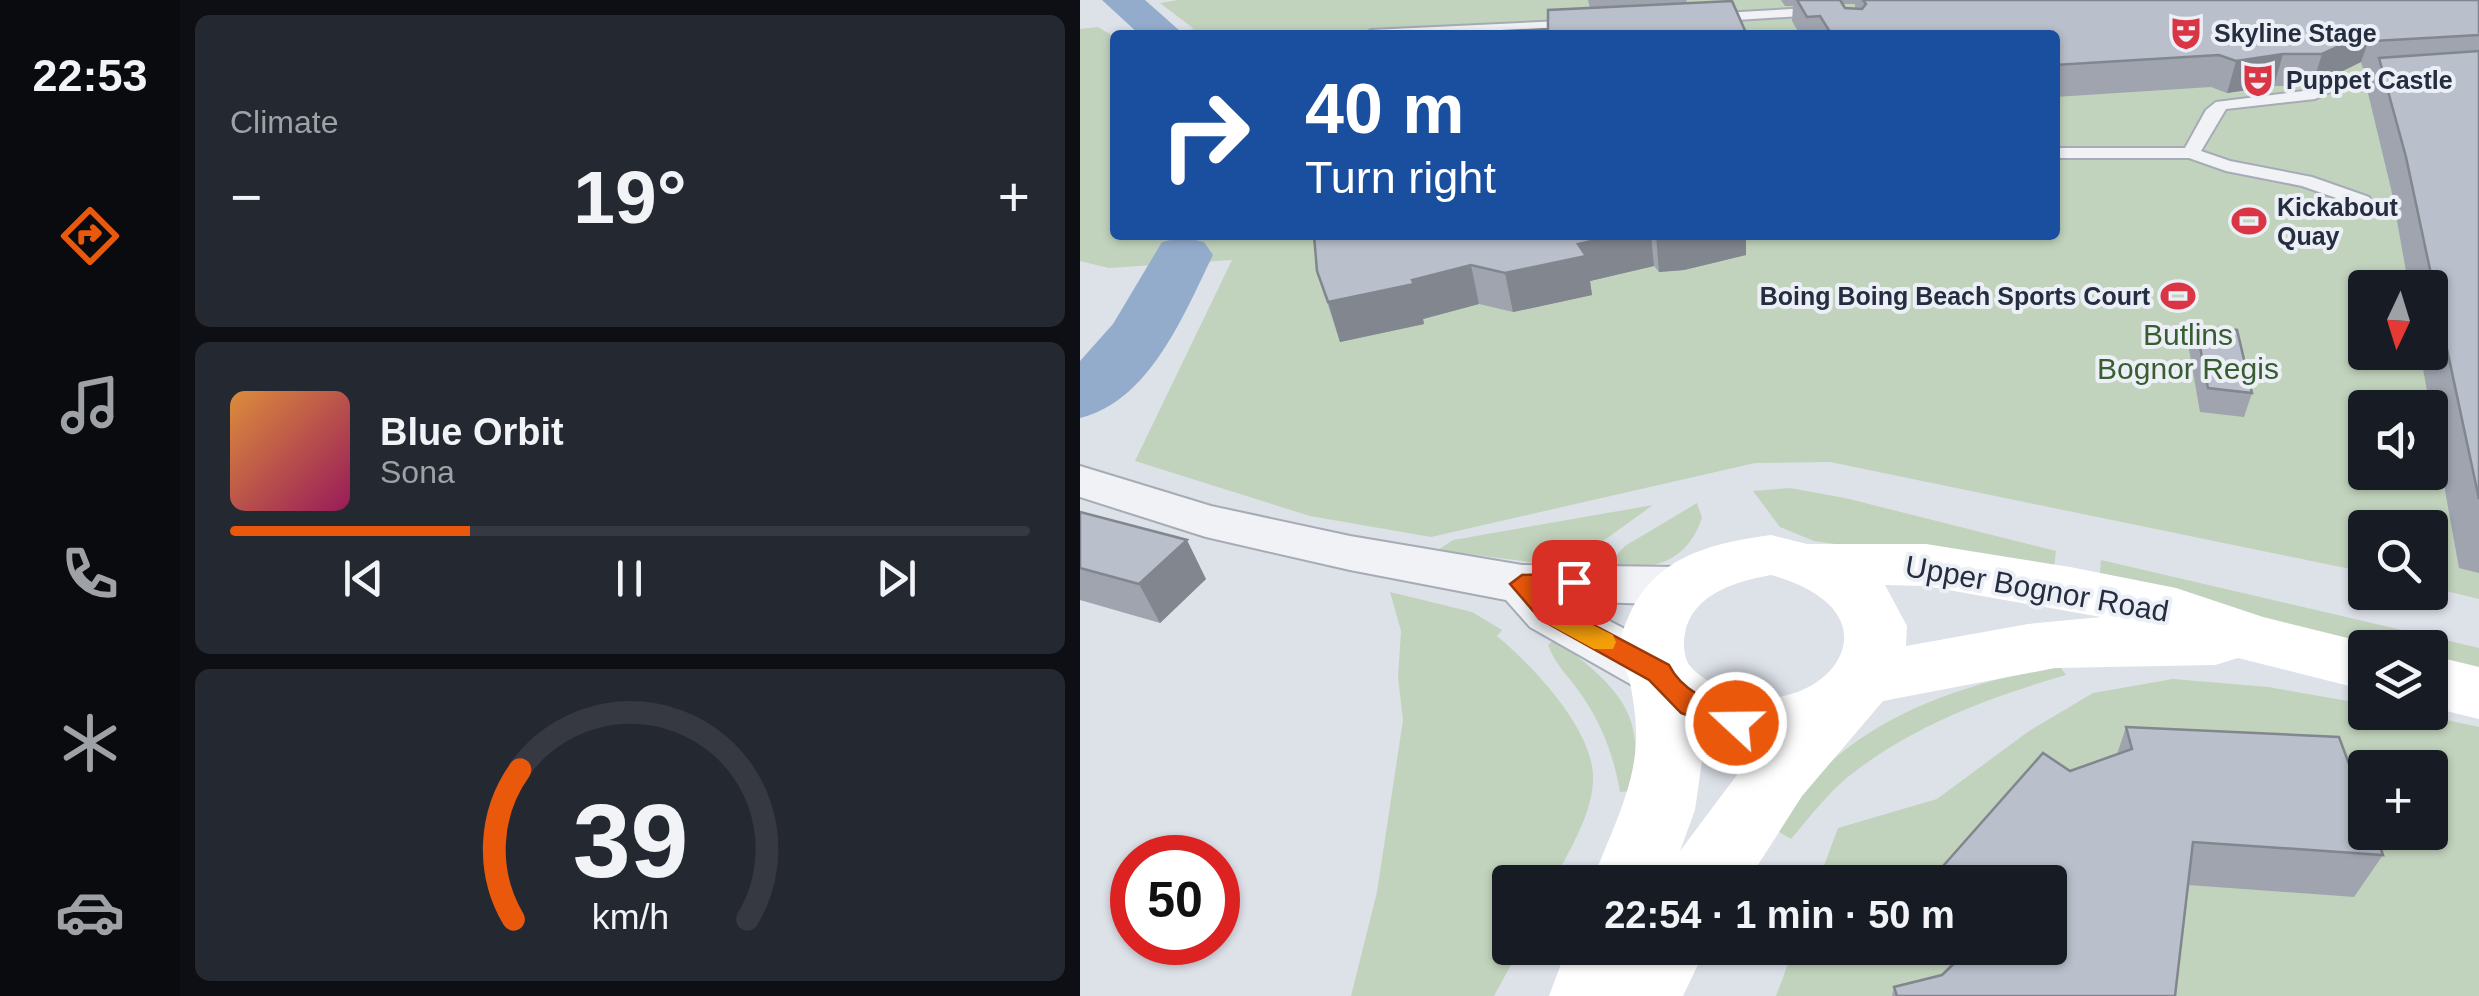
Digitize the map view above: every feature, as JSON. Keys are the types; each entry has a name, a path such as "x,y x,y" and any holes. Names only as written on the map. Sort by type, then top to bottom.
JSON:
{"main road":[{"path":"1637,865 1658,810 1671,744 1661,677 1652,654 1652,629 1662,604 1678,586 1702,570 1730,559 1771,555 1812,563 1859,592 1874,615 1878,641 1857,688 1777,775 1716,865"},
{"name":"Upper Bognor Road","path":"1812,563 1926,565 2028,581 2176,611 2258,640 2348,661"},
{"name":"Upper Bognor Road","path":"1857,688 2020,650 2082,642 2258,640"},
{"path":"1661,677 1702,712 1752,726 1808,719 1857,688"},
{"path":"2448,685 2479,693"},
{"path":"1592,996 1602,965"},
{"path":"1637,996 1655,965"}],"street":[{"path":"1698,18 1838,10"},
{"path":"1456,30 1604,23"},
{"path":"2190,152 2214,110 2222,105 2287,98 2361,81 2479,73"},
{"path":"2060,153 2190,152 2226,166 2306,182 2362,201"},
{"path":"1080,481 1206,521 1350,553 1522,584 1678,586"},
{"path":"1522,584 1549,613 1661,677"}],"green space":[{"name":"Butlins Bognor Regis","path":"2479,0 2479,599 2448,591 2448,510 2348,510 2348,569 1830,462 1755,463 1431,537 1310,516 1135,461 1232,260 1109,268 1080,261 1080,29 1098,27 1110,34 1110,240 2060,240 2060,30 1189,30 1194,29 1160,3"},
{"path":"1790,488 2056,551 2053,575 1814,541 1780,527 1753,491"},
{"path":"1697,503 1702,518 1695,534 1676,555 1651,566 1604,569 1625,546"},
{"path":"1653,505 1567,567 1438,550 1453,540"},
{"path":"2101,560 2402,630 2348,630 2348,641 2099,584"},
{"path":"1390,592 1472,612 1502,630 1497,636 1557,698 1582,736 1589,755 1593,774 1590,802 1562,865 1492,865 1492,965 1511,965 1494,996 1351,996 1377,892 1403,720 1398,677 1401,631"},
{"path":"1555,639 1610,686 1631,720 1635,764 1629,791 1620,792 1611,754 1596,720 1551,652 1548,645"},
{"path":"2448,641 2479,648 2479,672 2448,664"},
{"path":"2059,665 2066,675 1952,715 1874,758 1833,790 1791,839 1769,826 1834,759 1885,724 1969,688"},
{"path":"2173,679 2268,687 2348,701 2348,730 2448,730 2448,720 2479,727 2479,996 1776,996 1788,965 2067,965 2067,865 1824,865 1838,828 1937,799 2029,731 2093,693"}],"building":[{"path":"1797,0 1840,0 1845,8 1862,9 1866,4 1863,0 2479,0 2479,35 2374,41 2372,31 2322,54 2283,54 2236,61 2219,55 2060,65 2060,30 1829,30 1820,16 1807,17"},
{"path":"1732,1 1745,30 1528,30 1548,29 1548,10"},
{"path":"2479,51 2479,499 2448,354 2448,270 2430,270 2406,157 2379,58"},
{"path":"1314,240 1595,240 1578,244 1586,256 1505,273 1471,265 1412,280 1414,284 1328,302 1317,271"},
{"path":"2196,326 2237,330 2252,393 2208,388"},
{"path":"1080,512 1187,540 1139,584 1080,568"},
{"path":"2126,727 2339,737 2348,761 2348,850 2381,850 2383,855 2193,842 2175,996 1897,996 1894,987 1942,975 1952,965 2067,965 2067,865 1944,865 2043,753 2070,771 2132,749"}],"waterway":[{"path":"1121,0 1159,30"},
{"path":"1080,397 1127,350 1183,255"}],"slow traffic":[{"path":"1548,612 1603,642"}],"place":[{"name":"Skyline Stage","path":"2186,33"},
{"name":"Puppet Castle","path":"2258,80"},
{"name":"Kickabout Quay","path":"2249,221"},
{"name":"Boing Boing Beach Sports Court","path":"2178,296"}],"route":[{"path":"1574,582 1522,584 1549,613 1659,673 1690,706 1736,723"}]}
